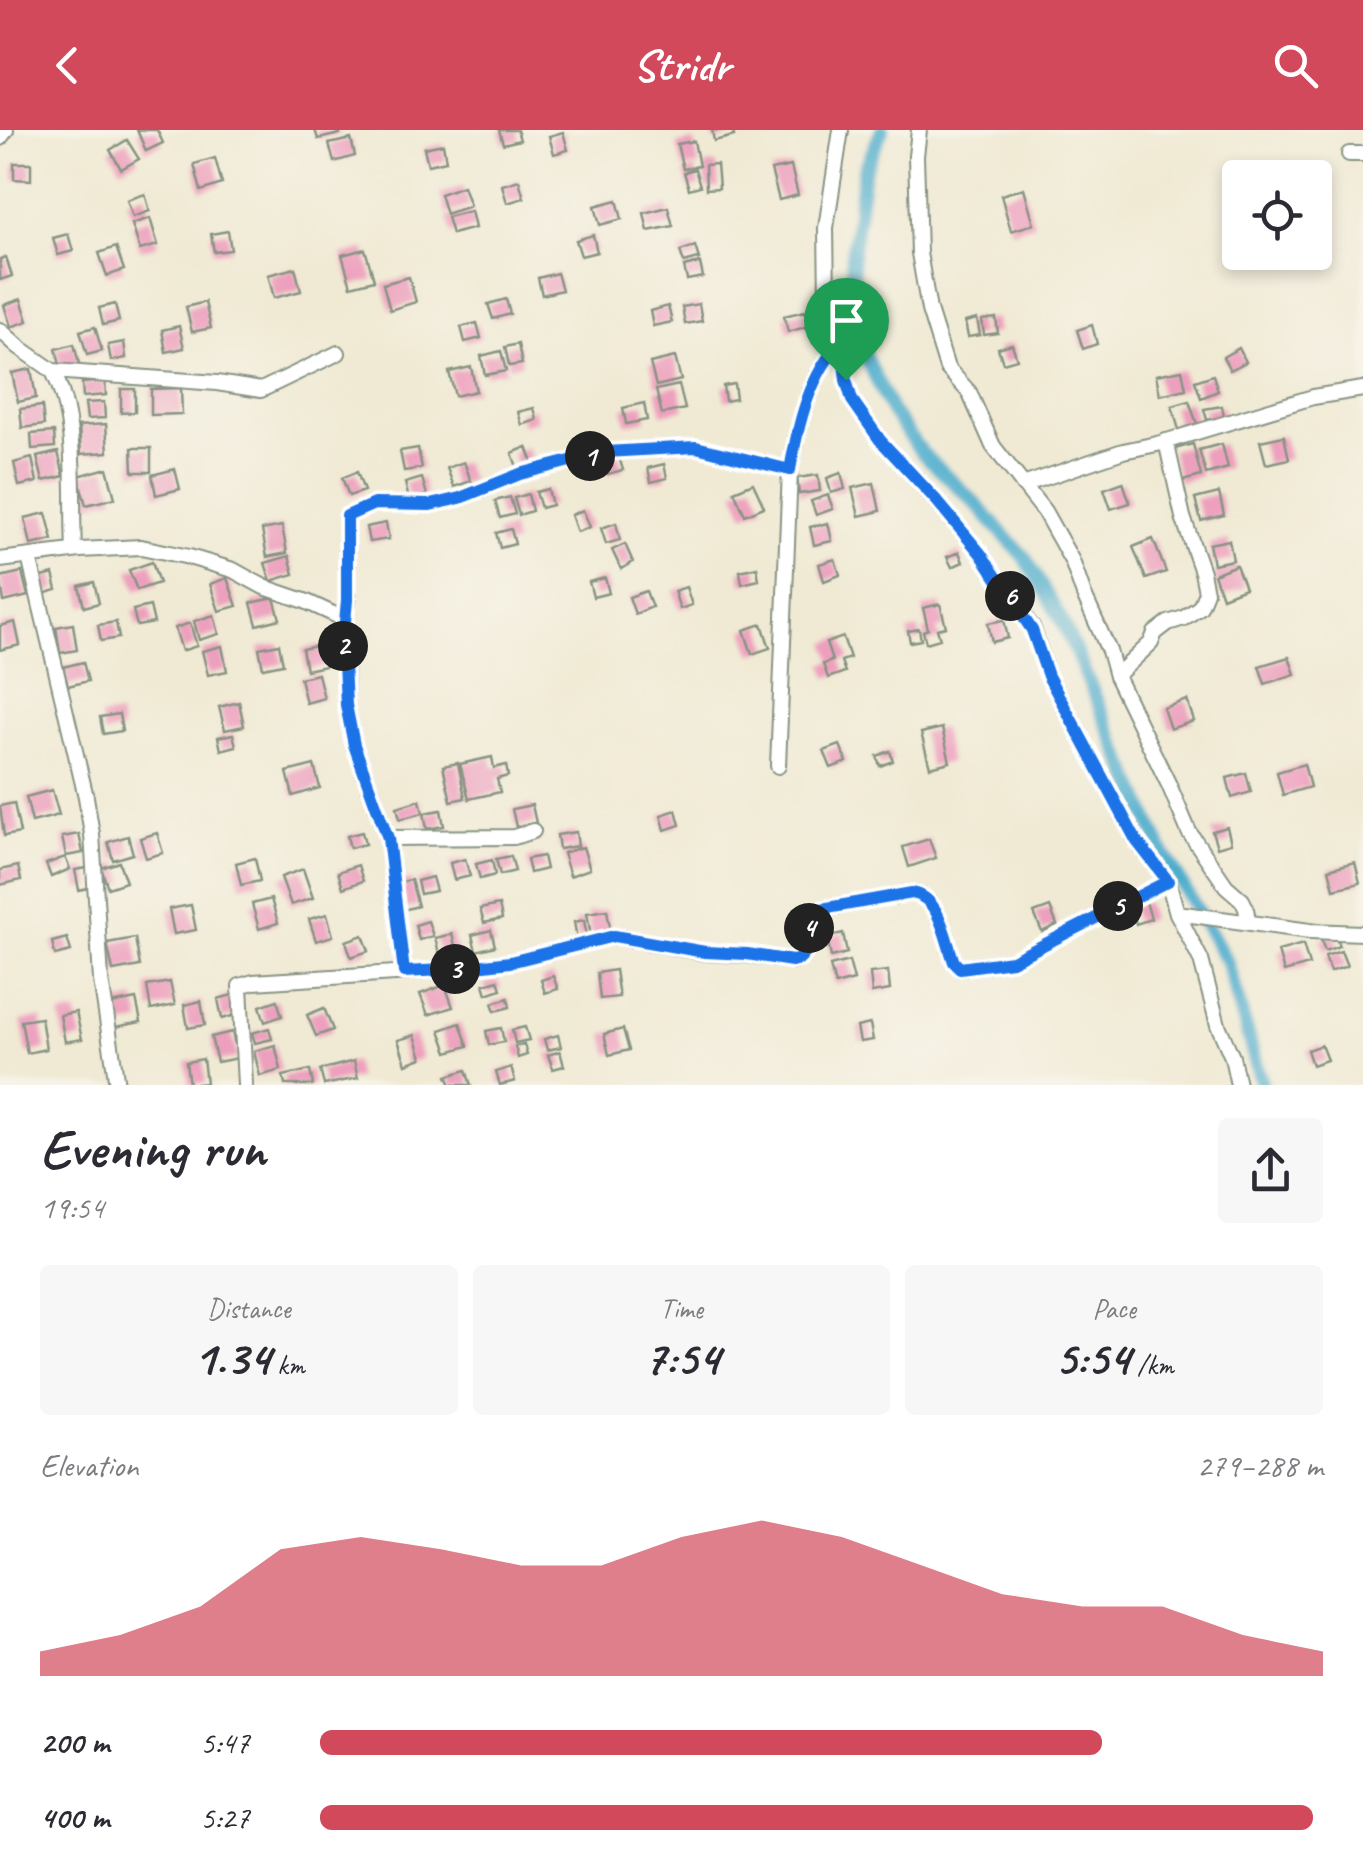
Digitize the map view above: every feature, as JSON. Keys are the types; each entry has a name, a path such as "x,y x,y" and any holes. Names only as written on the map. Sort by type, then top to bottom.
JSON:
{"street":[{"path":"0,138 6,130"},
{"path":"841,130 826,228 827,299 842,341 852,400 880,440 981,554 1032,630 1048,676 1136,840 1168,881 1177,913 1201,960 1238,1085"},
{"path":"920,130 916,156 919,253 936,335 948,368 969,392 993,446 1044,511 1072,561 1116,676 1170,785 1188,832 1226,886 1242,900 1246,908 1241,921"},
{"path":"0,330 53,371 201,381 261,390 338,353"},
{"path":"778,766 790,470 809,394 842,341"},
{"path":"53,371 70,439 74,550"},
{"path":"1023,484 1314,397 1363,389"},
{"path":"1116,676 1168,624 1200,607 1206,592 1183,517 1166,441"},
{"path":"404,972 388,838 354,745 346,705 347,516 374,504 430,505 460,498 520,474 605,452 696,447 790,470"},
{"path":"0,560 141,546 233,570 264,588 344,619"},
{"path":"29,557 86,797 101,980 118,1085"},
{"path":"388,838 514,837 533,831"},
{"path":"245,1085 240,986 280,979 443,970 510,962 614,936 705,952 792,961 805,953 816,910 912,893 924,895 933,904 954,962 960,968 1012,961 1168,881"},
{"path":"1177,913 1363,934"}],"building":[{"path":"137,130 157,130 163,143 146,151"},
{"path":"315,130 340,130 340,134 318,139"},
{"path":"499,130 517,130 520,140 503,144"},
{"path":"712,130 733,130 734,136 714,141"},
{"path":"563,132 568,150 554,154 549,136"},
{"path":"351,139 355,156 334,162 329,144"},
{"path":"127,140 139,159 121,169 110,150"},
{"path":"694,141 699,166 683,169 677,144"},
{"path":"443,144 446,161 428,165 424,148"},
{"path":"215,158 222,184 201,191 194,164"},
{"path":"14,163 31,163 31,180 14,179"},
{"path":"717,164 719,188 706,189 705,165"},
{"path":"791,166 798,195 779,200 771,170"},
{"path":"695,169 700,186 689,189 684,172"},
{"path":"519,180 524,198 507,203 502,185"},
{"path":"463,186 470,206 446,214 440,194"},
{"path":"1024,188 1034,224 1011,231 1001,195"},
{"path":"145,194 150,211 133,217 127,200"},
{"path":"617,200 622,219 600,225 595,206"},
{"path":"668,207 673,226 648,231 644,213"},
{"path":"471,211 475,228 452,234 447,217"},
{"path":"150,218 158,245 140,250 132,224"},
{"path":"228,231 231,250 214,252 211,234"},
{"path":"68,234 73,251 58,255 53,238"},
{"path":"593,235 597,252 581,256 576,240"},
{"path":"695,246 699,259 684,263 680,251"},
{"path":"116,247 124,270 107,276 99,253"},
{"path":"365,249 374,280 351,286 342,255"},
{"path":"6,257 12,276 0,280 0,259"},
{"path":"700,263 703,277 687,280 684,267"},
{"path":"295,268 301,291 274,298 268,275"},
{"path":"557,273 562,290 542,295 538,278"},
{"path":"409,277 416,302 390,310 383,284"},
{"path":"21,299 28,321 11,327 4,305"},
{"path":"506,299 510,314 493,319 488,304"},
{"path":"205,302 211,328 192,332 186,307"},
{"path":"115,304 119,321 103,325 99,308"},
{"path":"699,304 702,321 685,324 682,307"},
{"path":"668,306 672,322 653,326 650,311"},
{"path":"805,311 809,326 788,332 784,316"},
{"path":"996,318 998,333 984,335 982,320"},
{"path":"977,319 980,335 968,337 965,322"},
{"path":"477,323 481,338 465,342 461,327"},
{"path":"1092,325 1097,344 1083,349 1077,330"},
{"path":"179,326 184,348 166,352 162,330"},
{"path":"95,327 102,351 87,355 80,331"},
{"path":"124,342 126,358 111,361 108,345"},
{"path":"74,344 79,364 61,369 56,349"},
{"path":"518,344 522,364 509,366 505,347"},
{"path":"1012,344 1017,359 1003,363 998,348"},
{"path":"1239,348 1246,362 1230,370 1223,357"},
{"path":"501,351 506,371 485,375 481,356"},
{"path":"675,357 681,380 656,386 650,363"},
{"path":"471,367 476,391 455,396 449,372"},
{"path":"31,369 36,398 18,402 12,373"},
{"path":"1182,370 1186,389 1160,395 1156,375"},
{"path":"1213,375 1218,391 1201,398 1195,381"},
{"path":"105,381 106,395 83,397 82,383"},
{"path":"734,384 736,399 725,401 723,386"},
{"path":"679,385 685,409 662,414 656,390"},
{"path":"181,388 182,414 151,415 151,389"},
{"path":"121,389 135,389 135,412 121,413"},
{"path":"1189,401 1197,424 1179,430 1172,406"},
{"path":"104,402 105,418 87,419 85,403"},
{"path":"644,403 647,420 626,424 623,408"},
{"path":"42,406 44,425 22,428 20,409"},
{"path":"1222,406 1224,417 1207,420 1204,409"},
{"path":"534,408 537,420 522,425 518,412"},
{"path":"106,424 108,452 81,454 79,426"},
{"path":"54,432 55,447 32,449 31,434"},
{"path":"1284,436 1289,459 1266,464 1260,441"},
{"path":"1193,444 1201,476 1179,482 1171,450"},
{"path":"1222,444 1228,468 1206,474 1199,450"},
{"path":"527,447 534,465 518,470 512,453"},
{"path":"132,448 151,448 151,472 133,472"},
{"path":"418,448 422,468 404,471 400,451"},
{"path":"58,452 64,476 43,481 37,457"},
{"path":"618,454 623,470 608,474 603,458"},
{"path":"32,458 37,482 19,486 14,463"},
{"path":"464,462 471,481 454,487 447,468"},
{"path":"664,464 667,478 651,482 648,468"},
{"path":"107,468 115,498 86,505 78,476"},
{"path":"175,469 180,489 156,495 152,475"},
{"path":"357,472 364,491 349,496 342,478"},
{"path":"841,473 845,489 831,493 827,478"},
{"path":"818,475 820,491 799,494 797,478"},
{"path":"422,478 427,495 409,499 405,483"},
{"path":"1123,482 1130,503 1111,509 1104,489"},
{"path":"753,483 764,507 745,515 734,491"},
{"path":"874,483 880,511 859,516 852,488"},
{"path":"548,489 552,505 541,508 536,492"},
{"path":"1219,493 1224,515 1201,521 1195,499"},
{"path":"528,494 532,511 519,515 514,498"},
{"path":"828,495 833,509 816,515 811,501"},
{"path":"510,497 515,514 500,518 495,501"},
{"path":"583,510 590,527 577,532 571,515"},
{"path":"46,513 53,540 31,545 25,518"},
{"path":"386,523 389,539 369,542 366,527"},
{"path":"616,523 620,540 606,544 601,528"},
{"path":"828,523 832,541 814,545 810,527"},
{"path":"282,526 287,553 267,557 262,530"},
{"path":"511,529 515,544 500,548 496,533"},
{"path":"1153,539 1166,572 1146,579 1133,547"},
{"path":"1229,540 1233,560 1213,564 1209,544"},
{"path":"625,544 633,562 621,569 612,550"},
{"path":"959,552 963,562 952,567 947,557"},
{"path":"289,556 294,574 271,581 265,563"},
{"path":"835,559 840,575 824,581 819,564"},
{"path":"152,562 159,583 137,590 129,570"},
{"path":"1236,565 1245,588 1222,597 1214,574"},
{"path":"757,567 759,580 742,584 740,571"},
{"path":"22,572 28,596 4,602 0,577"},
{"path":"53,574 57,590 43,594 39,578"},
{"path":"227,578 237,606 219,611 210,584"},
{"path":"605,578 609,593 593,597 589,582"},
{"path":"94,582 99,603 84,607 79,586"},
{"path":"686,587 692,605 680,609 674,591"},
{"path":"646,591 652,607 635,614 629,597"},
{"path":"274,598 280,619 257,625 251,603"},
{"path":"940,604 946,627 937,629 940,639 926,643 923,631 928,629 923,608"},
{"path":"150,606 154,623 137,626 133,610"},
{"path":"214,615 219,634 199,640 194,621"},
{"path":"1004,620 1008,638 992,642 988,623"},
{"path":"15,622 20,645 0,650 0,626"},
{"path":"116,622 119,638 101,641 98,625"},
{"path":"190,623 197,646 182,651 175,628"},
{"path":"73,624 77,650 60,653 56,627"},
{"path":"762,624 770,648 752,654 744,630"},
{"path":"919,629 921,640 910,642 908,631"},
{"path":"843,637 850,658 841,661 845,672 828,678 823,664 832,661 826,643"},
{"path":"279,644 283,664 263,668 259,648"},
{"path":"321,645 325,666 306,670 302,649"},
{"path":"222,646 227,671 208,675 202,651"},
{"path":"1289,657 1295,674 1265,684 1259,666"},
{"path":"83,662 88,681 68,686 63,667"},
{"path":"318,674 324,698 306,703 300,678"},
{"path":"1187,700 1194,721 1170,729 1163,708"},
{"path":"239,702 244,726 225,730 219,707"},
{"path":"119,714 122,731 103,734 100,717"},
{"path":"942,728 950,762 930,767 921,733"},
{"path":"233,734 236,746 221,750 218,737"},
{"path":"840,745 847,762 831,768 824,751"},
{"path":"890,751 893,761 880,766 877,756"},
{"path":"492,757 494,768 506,765 508,776 497,779 500,792 469,799 460,764"},
{"path":"458,763 465,798 451,801 443,766"},
{"path":"1304,764 1310,787 1283,795 1277,772"},
{"path":"314,765 320,788 293,796 287,772"},
{"path":"1246,773 1251,792 1232,798 1227,778"},
{"path":"52,790 59,815 32,822 26,797"},
{"path":"420,800 423,813 400,819 397,807"},
{"path":"14,803 20,833 4,836 0,806"},
{"path":"532,805 536,823 516,827 512,809"},
{"path":"441,810 444,826 427,829 424,813"},
{"path":"676,810 680,825 665,830 661,815"},
{"path":"1227,827 1231,843 1217,847 1212,831"},
{"path":"362,832 365,844 350,848 347,836"},
{"path":"576,832 578,846 559,849 557,835"},
{"path":"157,833 163,853 146,858 140,838"},
{"path":"79,834 83,853 66,856 62,837"},
{"path":"128,836 133,854 113,860 108,842"},
{"path":"929,839 936,858 909,867 903,847"},
{"path":"583,847 590,869 570,876 563,853"},
{"path":"511,856 515,871 500,875 496,859"},
{"path":"543,856 546,869 530,873 527,859"},
{"path":"65,857 70,869 51,877 46,864"},
{"path":"255,858 260,881 241,885 236,863"},
{"path":"465,859 470,876 454,880 450,863"},
{"path":"492,860 495,875 480,879 476,864"},
{"path":"119,862 126,882 108,888 101,868"},
{"path":"1355,862 1360,883 1334,889 1329,869"},
{"path":"358,865 363,881 343,888 338,872"},
{"path":"18,866 21,880 0,885 0,870"},
{"path":"87,868 92,887 79,890 75,870"},
{"path":"303,869 313,898 291,905 281,877"},
{"path":"432,877 436,891 420,894 417,881"},
{"path":"411,880 418,906 403,910 396,883"},
{"path":"271,899 278,923 259,929 252,904"},
{"path":"1146,902 1151,919 1136,924 1131,907"},
{"path":"191,905 196,930 174,934 169,909"},
{"path":"499,905 502,919 484,923 480,909"},
{"path":"1050,907 1057,925 1042,932 1034,913"},
{"path":"607,910 611,933 591,936 587,913"},
{"path":"327,914 333,936 316,941 309,919"},
{"path":"584,920 587,937 577,939 574,922"},
{"path":"428,921 433,936 419,940 415,925"},
{"path":"491,930 495,946 476,951 472,935"},
{"path":"843,933 847,953 831,957 827,937"},
{"path":"452,934 457,953 440,957 435,938"},
{"path":"363,935 369,951 351,957 346,941"},
{"path":"1335,935 1339,946 1325,951 1321,940"},
{"path":"67,938 71,951 55,955 52,942"},
{"path":"135,938 140,966 113,971 107,943"},
{"path":"1303,944 1309,965 1284,972 1278,951"},
{"path":"1341,951 1347,966 1330,972 1325,956"},
{"path":"849,961 854,980 835,985 830,966"},
{"path":"615,970 619,997 600,999 597,973"},
{"path":"888,971 890,990 872,993 870,973"},
{"path":"553,976 558,989 545,993 541,980"},
{"path":"498,980 501,989 487,994 484,984"},
{"path":"170,982 175,1005 151,1010 147,986"},
{"path":"445,985 453,1007 428,1015 420,994"},
{"path":"232,995 236,1015 222,1019 218,999"},
{"path":"508,998 510,1007 495,1011 492,1003"},
{"path":"136,999 141,1022 115,1027 111,1004"},
{"path":"277,1000 282,1016 265,1022 260,1006"},
{"path":"201,1001 205,1025 188,1028 184,1005"},
{"path":"324,1008 333,1030 316,1036 307,1015"},
{"path":"76,1012 82,1039 65,1042 60,1015"},
{"path":"41,1018 46,1049 27,1053 21,1021"},
{"path":"460,1023 468,1046 448,1052 440,1030"},
{"path":"870,1024 873,1040 860,1042 857,1027"},
{"path":"525,1027 529,1040 515,1043 512,1030"},
{"path":"269,1028 272,1039 255,1043 252,1033"},
{"path":"501,1028 504,1042 489,1045 486,1031"},
{"path":"623,1029 629,1050 609,1055 604,1034"},
{"path":"232,1032 238,1058 217,1062 211,1037"},
{"path":"415,1035 422,1058 406,1064 398,1040"},
{"path":"558,1035 561,1047 547,1050 544,1039"},
{"path":"524,1044 527,1055 518,1058 515,1046"},
{"path":"275,1045 281,1070 260,1076 254,1051"},
{"path":"1321,1045 1327,1060 1312,1065 1307,1050"},
{"path":"560,1051 564,1066 553,1069 548,1055"},
{"path":"203,1059 206,1083 189,1085 186,1062"},
{"path":"354,1061 358,1078 324,1085 320,1070"},
{"path":"511,1067 515,1081 500,1085 496,1072"},
{"path":"310,1070 313,1085 285,1085 283,1076"},
{"path":"466,1070 471,1085 451,1085 447,1076"}],"waterway":[{"path":"882,130 864,171 852,257 855,322 866,357 892,412 921,452 1026,559 1063,623 1162,850 1227,962 1262,1085"}],"route":[{"path":"842,341 846,380 852,400 880,440 981,554 1032,630 1048,676 1136,840 1168,881 1012,961 960,968 954,962 933,904 924,895 912,893 816,910 805,953 792,961 705,952 614,936 510,962 404,972 388,838 354,745 346,705 343,643 347,516 374,504 430,505 460,498 520,474 605,452 696,447 790,470 809,394 842,341"}]}
